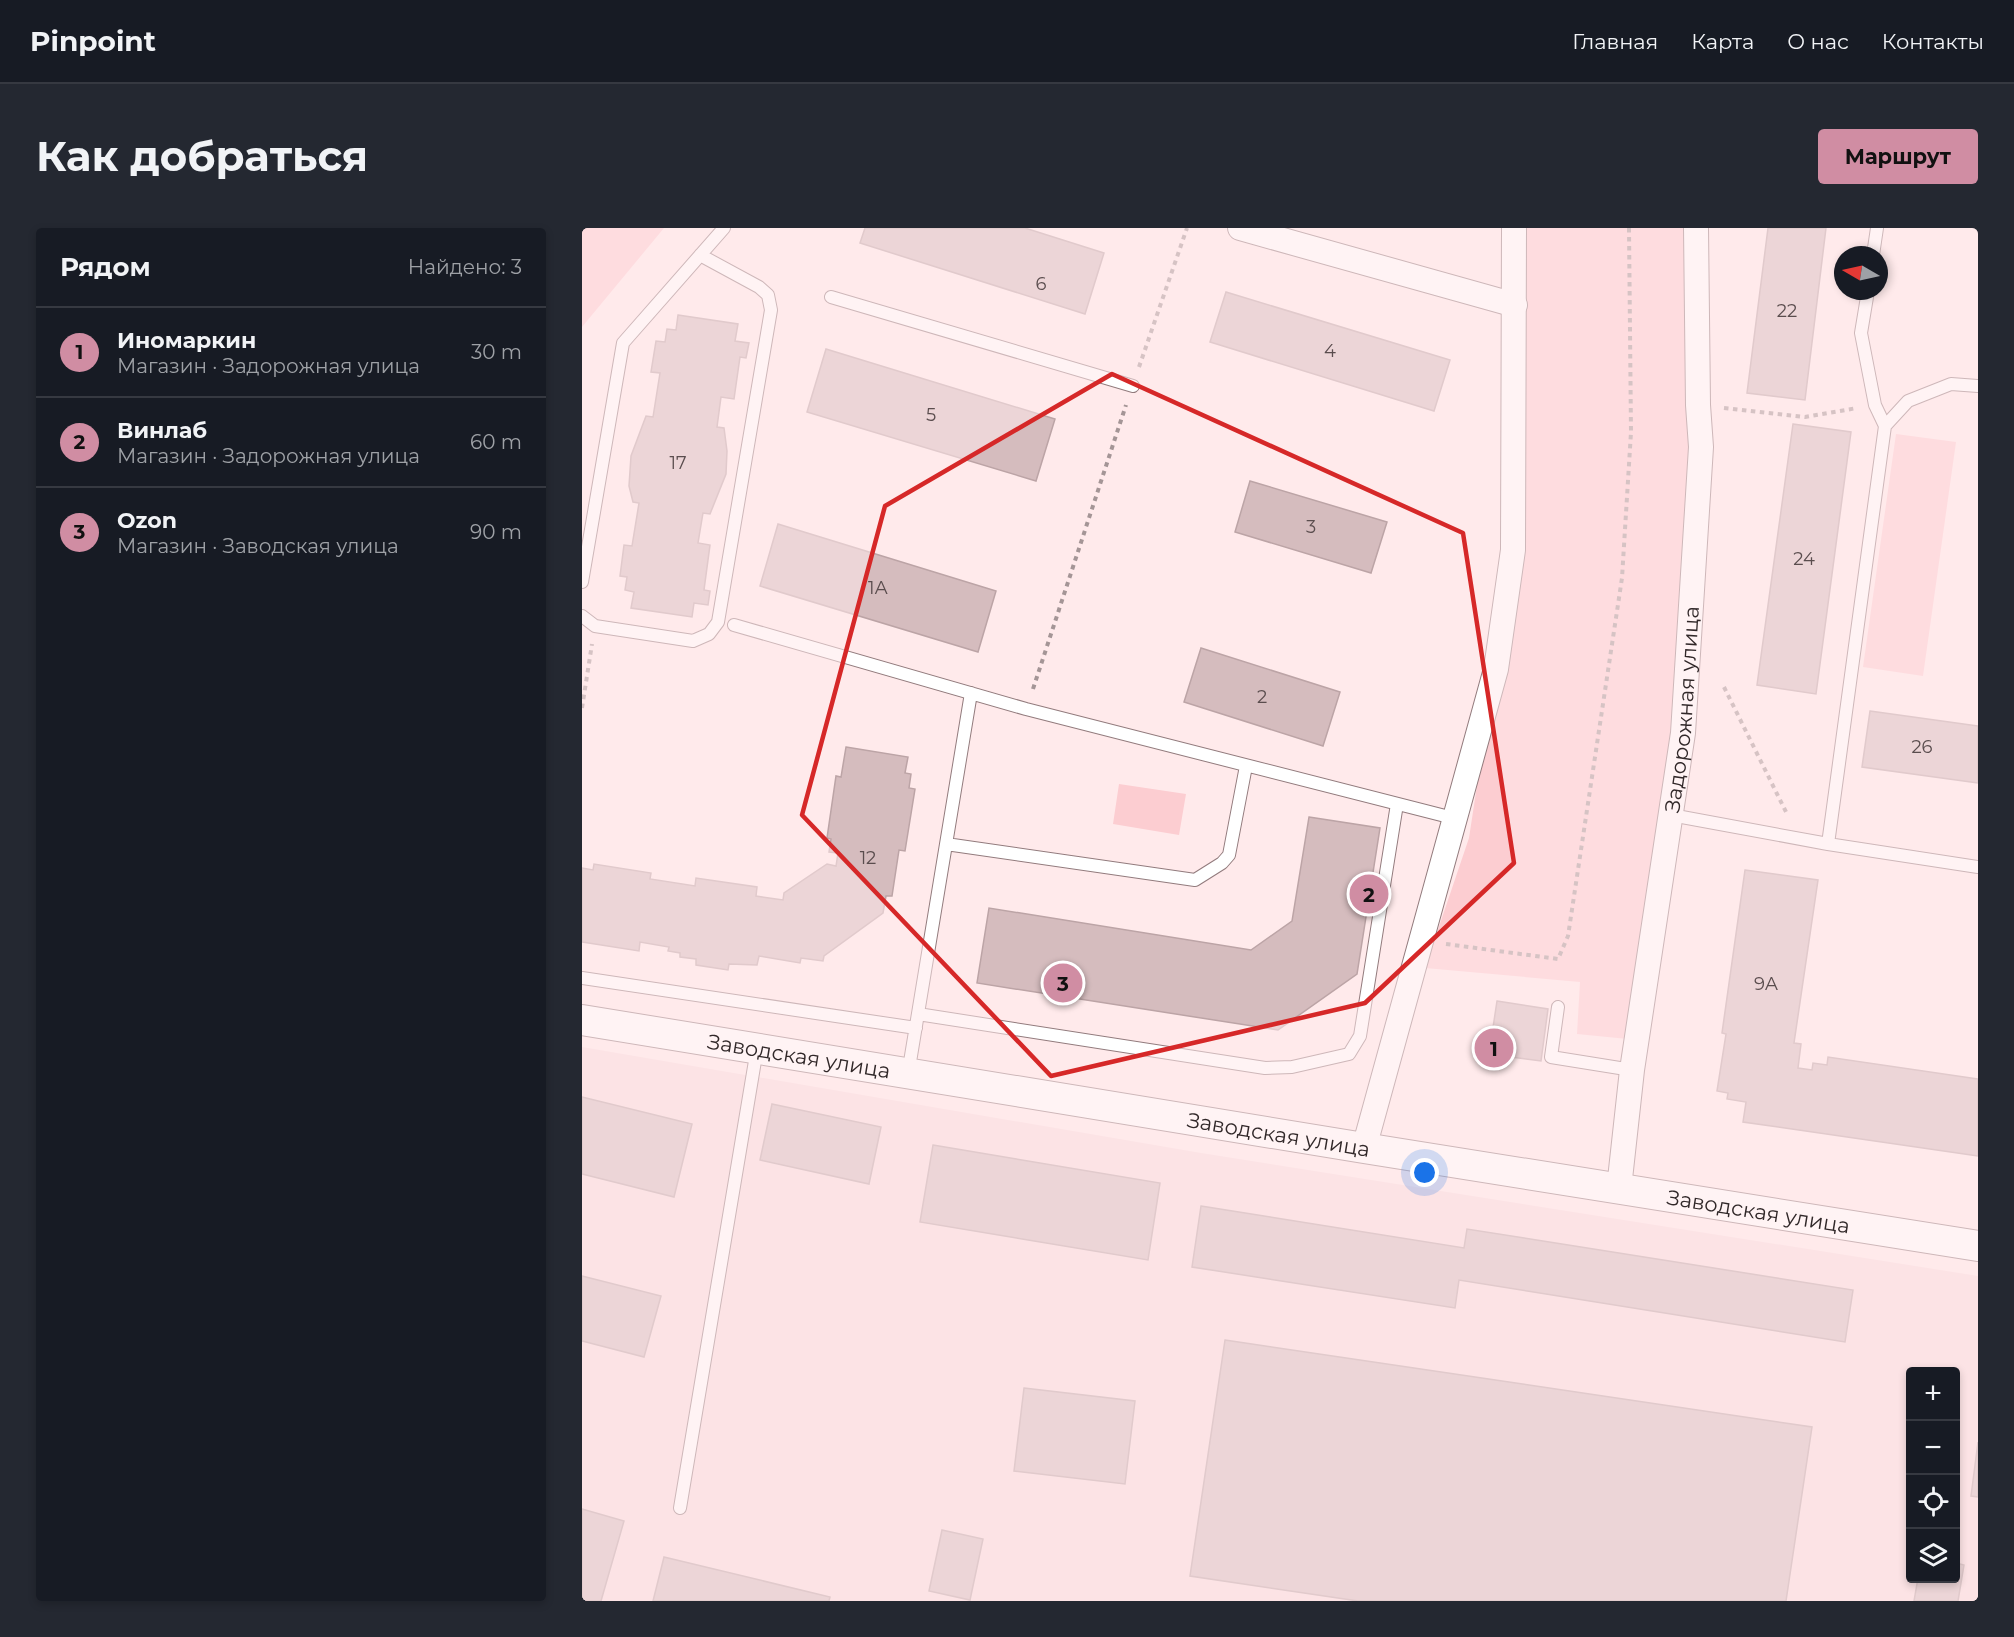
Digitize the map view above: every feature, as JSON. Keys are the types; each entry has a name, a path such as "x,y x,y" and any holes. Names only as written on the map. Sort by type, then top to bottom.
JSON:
{"street":[{"path":"1240,228 1515,306"},
{"path":"1364,1148 1496,669 1513,550 1514,228"},
{"name":"Задорожная улица","path":"1619,1188 1632,1070 1683,733 1701,447 1698,405 1696,228"},
{"name":"Заводская улица","path":"582,1020 1978,1246"}],"lane":[{"path":"582,582 623,343 724,228"},
{"path":"1874,246 1877,228"},
{"path":"582,616 595,626 693,641 709,634 718,622 771,310 768,296 759,287 700,255"},
{"path":"831,297 1133,386"},
{"path":"1828,844 1885,426 1875,405 1861,333 1866,300"},
{"path":"1885,426 1908,401 1952,384 1978,386"},
{"path":"734,625 1026,710 1456,819"},
{"path":"908,1074 970,693"},
{"path":"946,844 1195,880 1222,863 1229,855 1246,766"},
{"path":"918,1014 1265,1068 1292,1068 1349,1054 1360,1036 1397,804"},
{"path":"1671,815 1828,844 1978,867"},
{"path":"582,978 916,1028"},
{"path":"1558,1007 1551,1058 1632,1070"},
{"path":"680,1508 757,1049"}],"path":[{"path":"1026,710 1187,228"},
{"path":"1421,940 1558,959 1568,936 1622,578 1631,432 1629,228"},
{"path":"1698,405 1805,417 1875,405"},
{"path":"582,708 595,626"},
{"path":"1724,687 1799,838"}],"highlighted area":[{"path":"1112,374 1463,533 1514,863 1365,1003 1051,1076 802,815 885,506"}],"shaded area":[{"path":"582,228 664,228 582,327"},
{"path":"1512,228 1697,228 1683,733 1638,1040 1577,1034 1580,982 1425,968 1469,838 1513,550"},
{"path":"1896,434 1956,442 1923,676 1863,667"},
{"path":"1119,784 1186,794 1179,835 1113,824"},
{"path":"582,1047 1201,1153 1978,1276 1978,1601 582,1601"}],"building":[{"path":"865,228 1025,228 1104,253 1085,314 860,243"},
{"path":"1768,228 1826,228 1805,400 1747,393"},
{"path":"1226,292 1450,360 1434,411 1210,342"},
{"path":"678,315 738,324 735,341 749,343 746,358 740,357 734,399 721,397 717,427 724,428 727,451 726,474 710,514 703,513 698,543 710,545 704,590 710,591 708,605 694,603 692,617 631,608 634,592 625,590 627,577 620,576 624,545 632,546 639,503 633,502 629,486 631,456 646,416 653,417 660,373 651,372 656,341 665,342 667,329 676,330"},
{"path":"826,349 1055,419 1036,481 807,412"},
{"path":"1793,424 1851,432 1816,694 1757,685"},
{"path":"1250,481 1387,522 1371,573 1235,532"},
{"path":"778,524 996,591 978,652 760,586"},
{"path":"1201,648 1340,692 1323,746 1184,702"},
{"path":"1870,711 1978,726 1978,783 1862,767"},
{"path":"846,747 908,757 905,773 911,774 909,788 915,789 905,851 899,850 892,896 886,896 883,913 824,956 823,961 801,958 800,963 759,956 757,965 729,964 728,970 696,965 696,959 680,957 680,953 668,951 669,947 640,942 639,951 582,942 582,868 593,870 594,864 651,873 650,879 695,886 696,878 757,887 756,896 783,900 784,893 827,864 836,866 838,853 829,852 831,839 827,838 836,776 841,777"},
{"path":"1309,817 1380,828 1357,974 1278,1030 977,983 989,908 1251,950 1292,921"},
{"path":"1745,870 1818,880 1794,1043 1801,1044 1798,1068 1812,1070 1813,1063 1827,1065 1828,1057 1978,1079 1978,1156 1743,1122 1746,1102 1727,1099 1728,1093 1717,1091 1726,1034 1722,1033"},
{"path":"1497,1001 1548,1009 1541,1061 1489,1054"},
{"path":"582,1097 692,1124 674,1197 582,1174"},
{"path":"772,1104 881,1127 869,1184 760,1160"},
{"path":"933,1145 1160,1183 1148,1260 920,1222"},
{"path":"1201,1206 1464,1248 1467,1229 1853,1290 1845,1342 1459,1280 1455,1308 1192,1267"},
{"path":"582,1276 661,1296 644,1357 582,1341"},
{"path":"1225,1340 1812,1427 1786,1601 1358,1601 1190,1576"},
{"path":"1024,1388 1135,1401 1125,1484 1014,1471"},
{"path":"1978,1442 1978,1497 1971,1496"},
{"path":"582,1509 624,1521 601,1601 582,1601"},
{"path":"942,1530 983,1539 970,1600 929,1591"},
{"path":"664,1557 830,1597 829,1601 653,1601"},
{"path":"1960,1564 1964,1565 1958,1601 1914,1601 1917,1583 1960,1583"}],"place":[{"name":"Винлаб","path":"1369,894"},
{"name":"Ozon","path":"1063,983"},
{"name":"Иномаркин","path":"1494,1048"}]}
